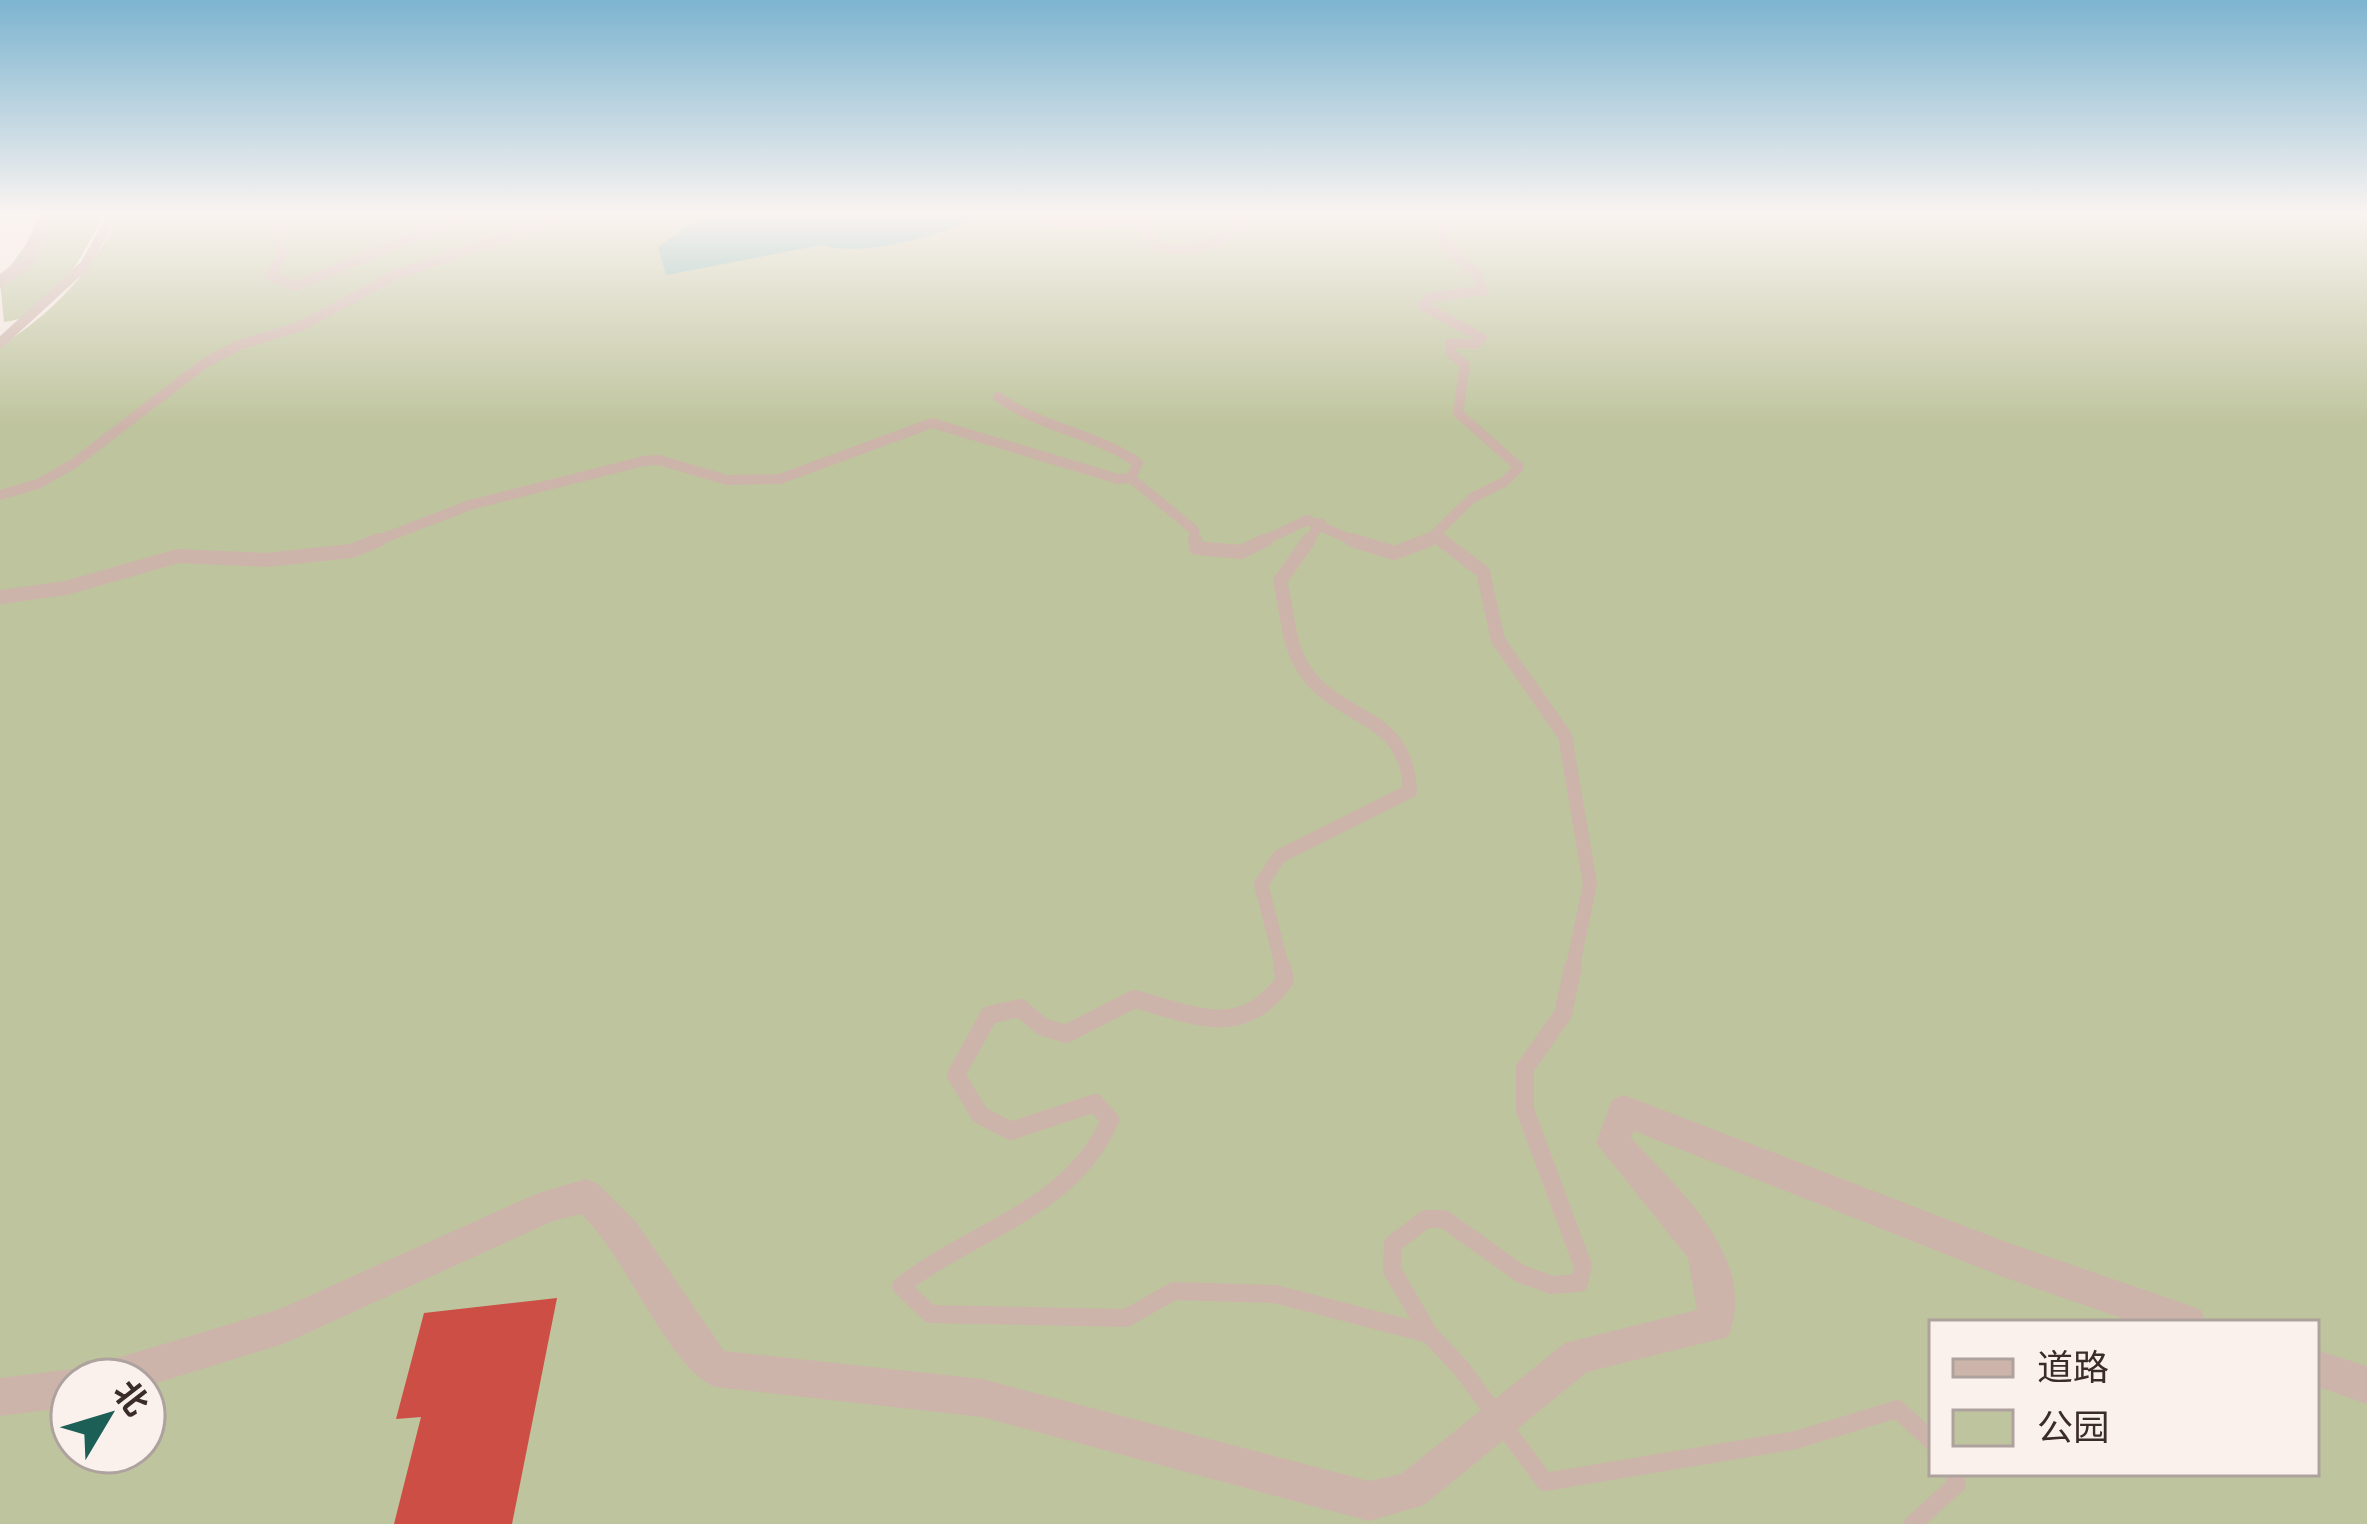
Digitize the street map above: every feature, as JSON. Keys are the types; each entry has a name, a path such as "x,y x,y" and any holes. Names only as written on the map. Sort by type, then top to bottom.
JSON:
{"street":[{"path":"168,1361 283,1326 550,1205 586,1196 615,1217 690,1343 715,1369 982,1398 1370,1501 1409,1491 1578,1356 1715,1324 1719,1290 1708,1250 1613,1143 1624,1111 2006,1260 2179,1320"},
{"path":"2319,1369 2367,1385"},
{"path":"0,1396 48,1391"}],"lane":[{"path":"0,343 64,284"},
{"path":"0,496 38,484 73,464 205,363 239,345 299,327 372,284"},
{"path":"0,597 66,588 178,556 266,560 351,551 470,506 644,460 727,480 780,479 932,423 1131,478 1194,530 1196,548 1241,552 1307,520 1363,546 1395,554 1410,552 1473,497 1513,478 1519,467 1458,413 1465,365 1451,353 1450,343 1482,338 1424,306 1429,298 1484,290 1481,284"},
{"path":"998,397 1016,413 1118,446 1138,463 1131,478"},
{"path":"1321,523 1280,581 1304,671 1399,741 1412,764 1410,791 1280,856 1261,884 1285,980 1272,1004 1247,1020 1219,1020 1134,999 1066,1034 1043,1027 1020,1008 989,1015 956,1075 980,1115 1011,1131 1095,1103 1110,1120 1103,1147 1041,1203 901,1286 930,1313 1104,1318 1126,1318 1174,1291 1275,1294 1430,1334"},
{"path":"1434,535 1483,572 1498,640 1565,736 1591,884 1563,1015 1525,1068 1525,1110 1583,1266 1579,1283 1552,1285 1520,1274 1444,1219 1426,1219 1393,1244 1392,1270 1430,1334 1461,1367 1545,1482 1796,1441 1897,1409 1929,1438"},
{"path":"1913,1524 1957,1484 1954,1476"}],"green space":[{"path":"0,284 63,284 38,308 4,322"},
{"path":"73,284 2367,284 2367,1524 0,1524 0,346 37,320"}],"building":[{"path":"557,1298 512,1524 394,1524 421,1417 396,1419 424,1313"}]}
